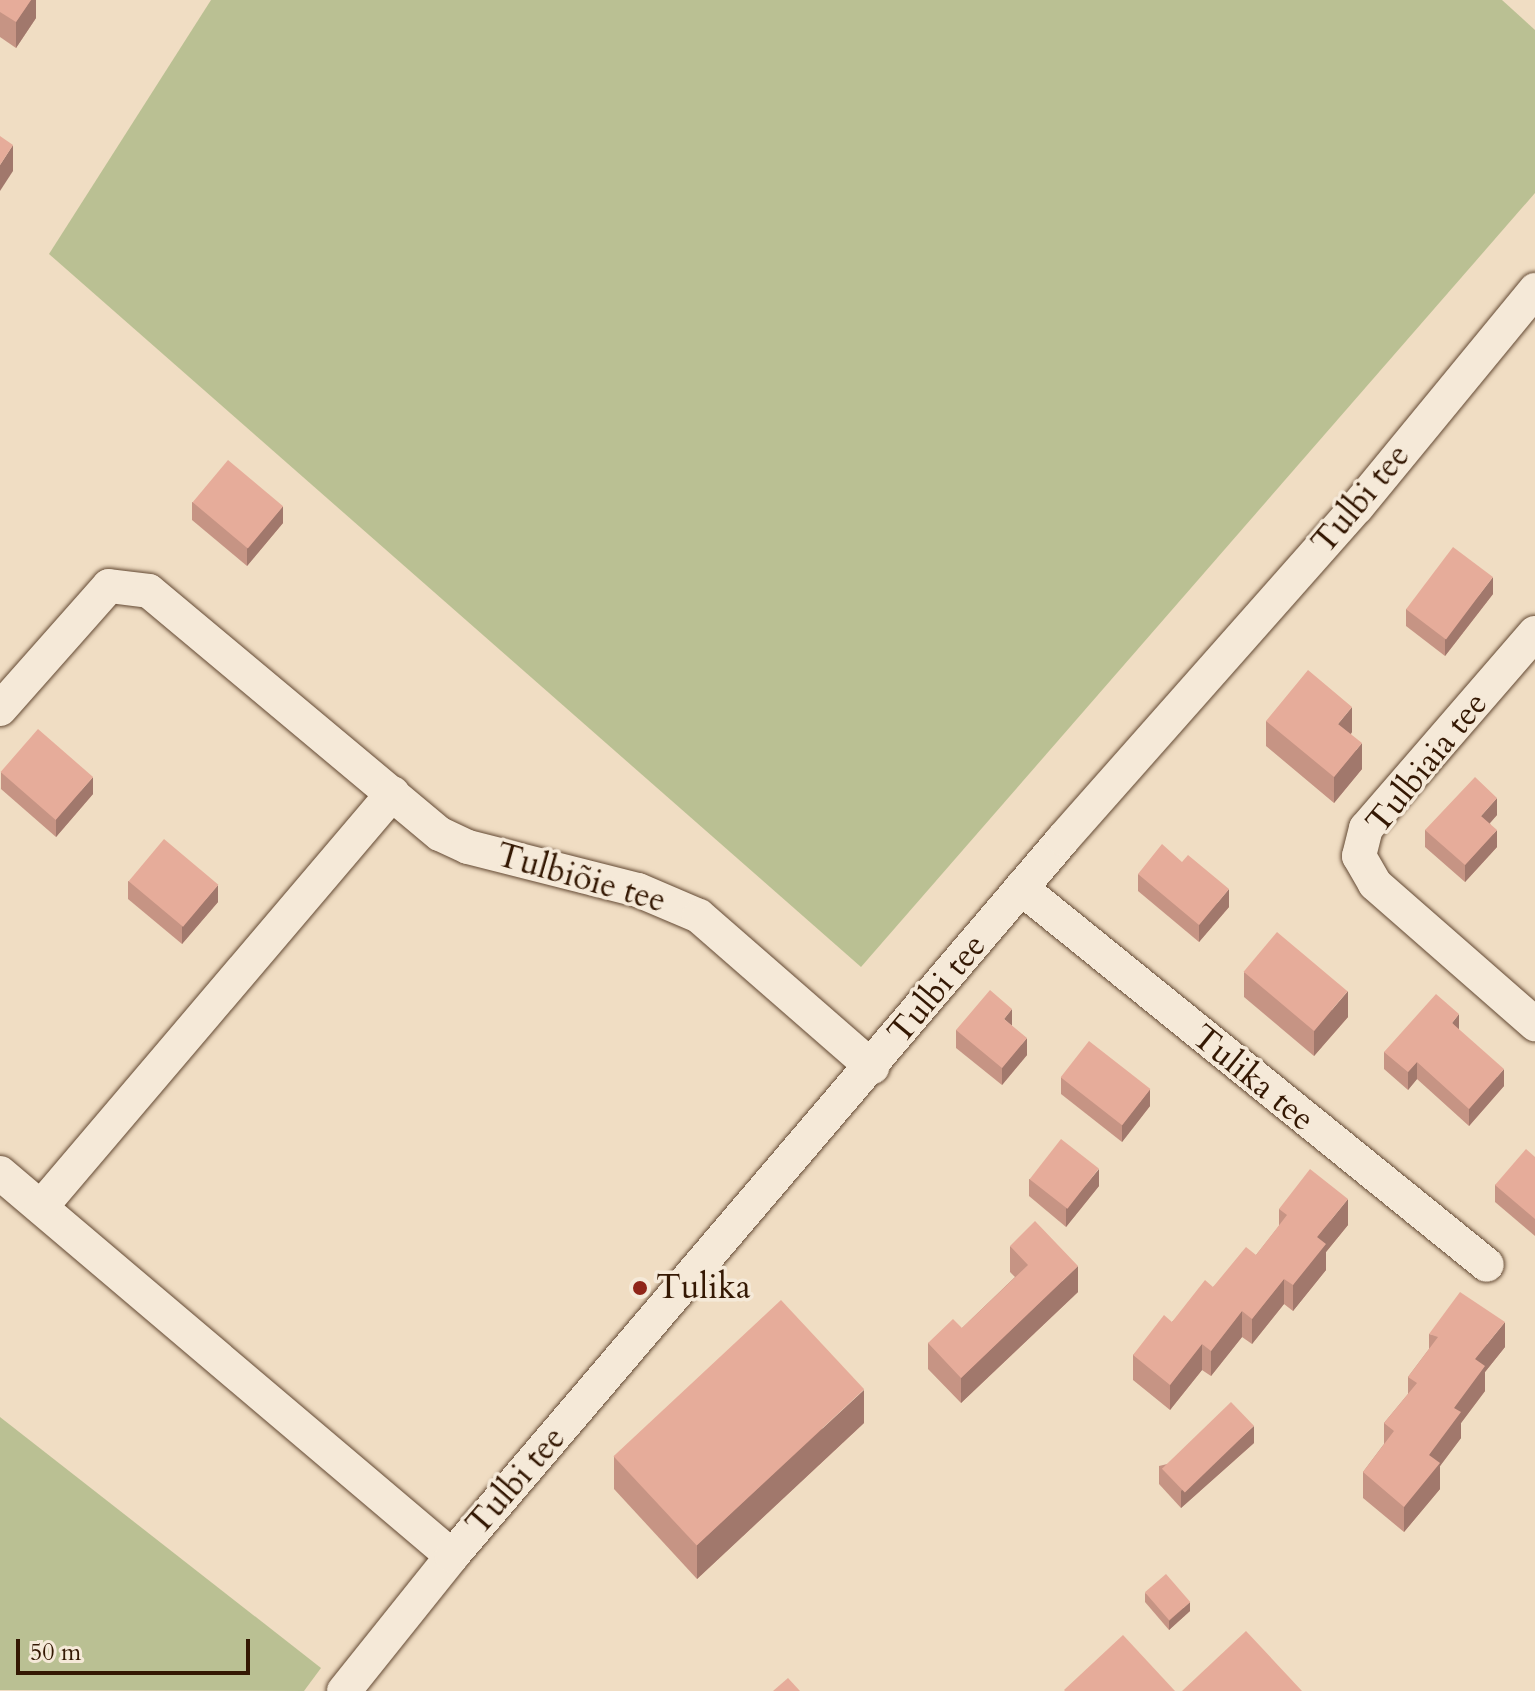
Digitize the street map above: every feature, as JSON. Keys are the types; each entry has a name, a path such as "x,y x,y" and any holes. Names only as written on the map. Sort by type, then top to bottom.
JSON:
{"street":[{"name":"Tulbi tee","path":"344,1691 452,1556 872,1067 1021,888 1357,507 1535,290"},
{"name":"Tulbiõie tee","path":"0,709 90,603 109,586 129,585 168,606 440,834 468,847 638,890 699,916 872,1067"},
{"name":"Tulbiaia tee","path":"1535,633 1366,828 1359,856 1375,884 1535,1024"},
{"path":"41,1207 393,793"},
{"name":"Tulika tee","path":"1021,888 1487,1265"},
{"path":"0,1173 452,1556"}],"green space":[{"path":"211,0 1502,0 1535,30 1535,193 861,967 49,254"},
{"path":"0,1417 321,1668 304,1691 0,1690"}],"building":[{"path":"0,0 31,0 16,22 0,12"},
{"path":"0,136 13,145 0,165"},
{"path":"228,460 283,506 248,548 193,502"},
{"path":"1453,547 1493,577 1446,639 1406,609"},
{"path":"1308,670 1352,707 1338,724 1362,743 1334,777 1266,721"},
{"path":"38,729 93,777 56,820 1,772"},
{"path":"1475,777 1497,798 1481,816 1497,830 1465,865 1425,830"},
{"path":"164,839 218,885 183,927 129,881"},
{"path":"1162,844 1182,862 1188,855 1229,889 1199,925 1138,874"},
{"path":"1277,932 1347,991 1314,1031 1244,972"},
{"path":"990,990 1012,1009 1004,1019 1027,1038 1002,1068 956,1030"},
{"path":"1436,994 1459,1014 1452,1023 1504,1069 1469,1109 1417,1062 1408,1072 1384,1052"},
{"path":"1089,1041 1150,1089 1122,1125 1061,1077"},
{"path":"1061,1139 1099,1169 1067,1209 1030,1179"},
{"path":"1526,1149 1535,1157 1535,1219 1495,1185"},
{"path":"1310,1169 1348,1199 1317,1237 1326,1244 1293,1285 1284,1279 1252,1319 1242,1311 1211,1351 1202,1344 1170,1385 1133,1355 1164,1315 1172,1322 1205,1280 1213,1287 1246,1247 1256,1255 1287,1215 1279,1209"},
{"path":"1035,1221 1078,1266 961,1378 928,1343 953,1319 962,1328 1028,1265 1010,1246"},
{"path":"1460,1292 1505,1322 1475,1359 1485,1366 1454,1408 1461,1412 1429,1455 1440,1463 1404,1507 1363,1472 1394,1431 1384,1423 1417,1383 1408,1377 1438,1337 1429,1334"},
{"path":"781,1300 864,1389 697,1545 614,1456"},
{"path":"1231,1402 1254,1426 1185,1492 1162,1469"},
{"path":"1166,1574 1190,1602 1169,1620 1145,1592"},
{"path":"1246,1631 1302,1691 1182,1691"},
{"path":"1123,1635 1175,1691 1064,1690"},
{"path":"788,1678 800,1691 773,1691"}],"place":[{"name":"Tulika","path":"640,1288"}]}
